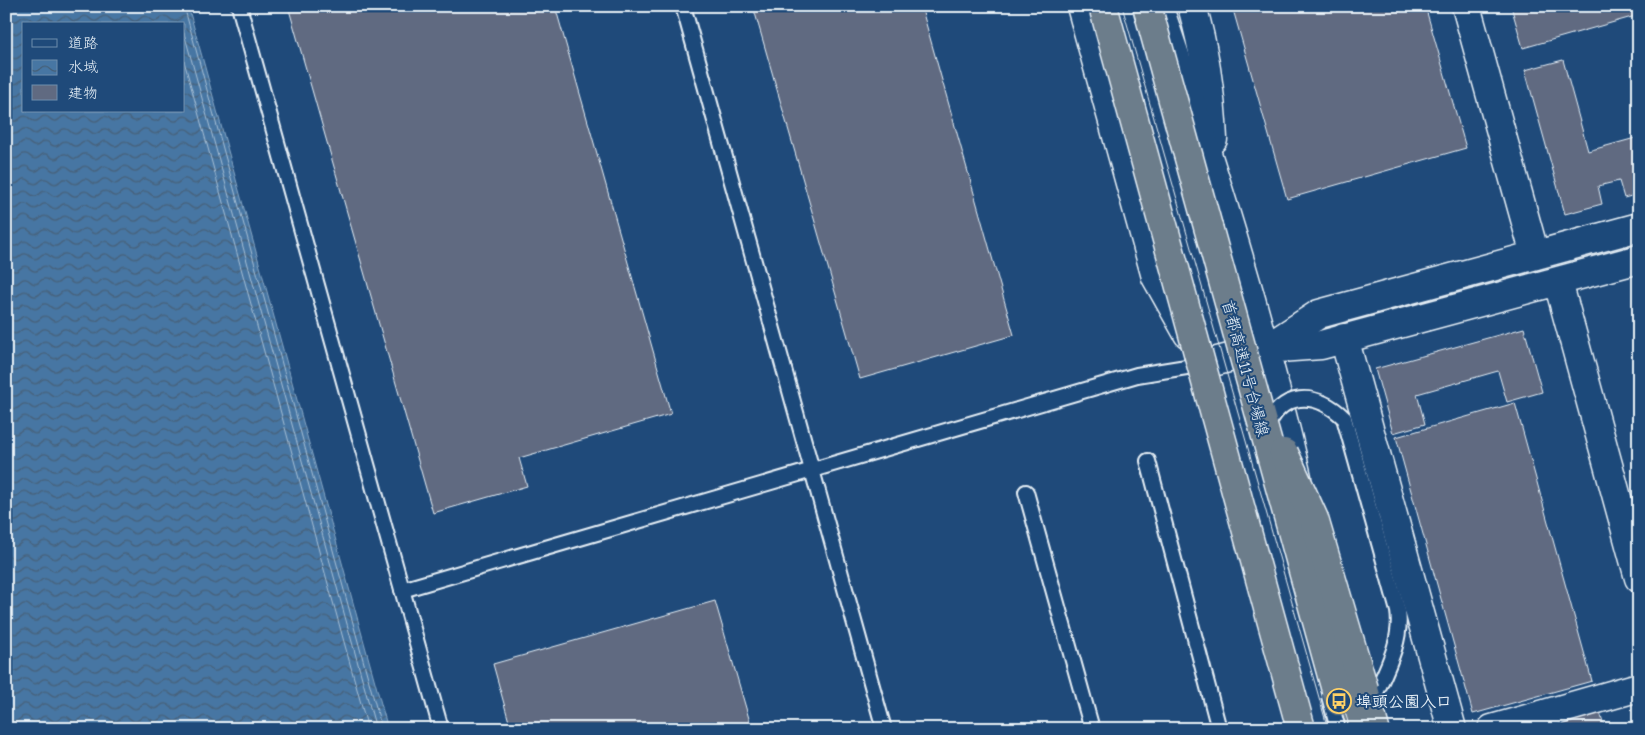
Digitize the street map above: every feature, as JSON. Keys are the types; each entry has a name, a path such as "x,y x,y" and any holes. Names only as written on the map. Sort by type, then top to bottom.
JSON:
{"highway":[{"path":"1104,6 1301,729"},
{"name":"首都高速11号台場線","path":"1147,6 1347,729"},
{"path":"1247,370 1314,519 1366,722"}],"street":[{"path":"1081,6 1156,277 1205,364"},
{"path":"1104,6 1224,433 1291,729"},
{"path":"1159,6 1214,170 1266,349 1366,722"},
{"path":"1192,6 1204,47 1211,94 1214,170"},
{"path":"1466,6 1535,255"},
{"path":"1266,349 1319,314 1639,227"},
{"path":"1205,364 1266,349 1321,345 1639,259"},
{"path":"1558,282 1639,578"},
{"path":"1344,338 1452,729"},
{"path":"1492,729 1639,687"}],"lane":[{"path":"239,6 441,729"},
{"path":"683,6 884,729"},
{"path":"402,590 1137,375 1205,364"},
{"path":"1338,729 1261,445 1267,426 1277,410 1293,400 1306,398 1320,401 1332,406 1344,418 1398,611 1401,626 1398,638 1366,722"},
{"path":"1148,461 1219,729"},
{"path":"1026,492 1092,729"}],"water":[{"path":"6,6 188,6 388,729 6,729"}],"building":[{"path":"288,6 555,6 671,414 519,458 527,486 433,513"},
{"path":"753,6 921,6 1014,335 860,379"},
{"path":"1232,6 1425,6 1466,148 1287,199"},
{"path":"1511,6 1639,6 1639,15 1523,48"},
{"path":"1563,60 1588,151 1639,137 1639,194 1624,198 1619,181 1598,186 1602,204 1565,214 1525,70"},
{"path":"1524,328 1542,392 1507,402 1498,371 1417,394 1425,424 1393,433 1375,369"},
{"path":"1515,403 1592,681 1473,714 1396,437"},
{"path":"715,601 752,729 511,729 493,664"},
{"path":"1600,712 1605,729 1539,729"}],"tram line":[{"path":"1122,6 1328,729"},
{"path":"1142,6 1350,729"}],"place":[{"name":"埠頭公園入口","path":"1339,701"}]}
